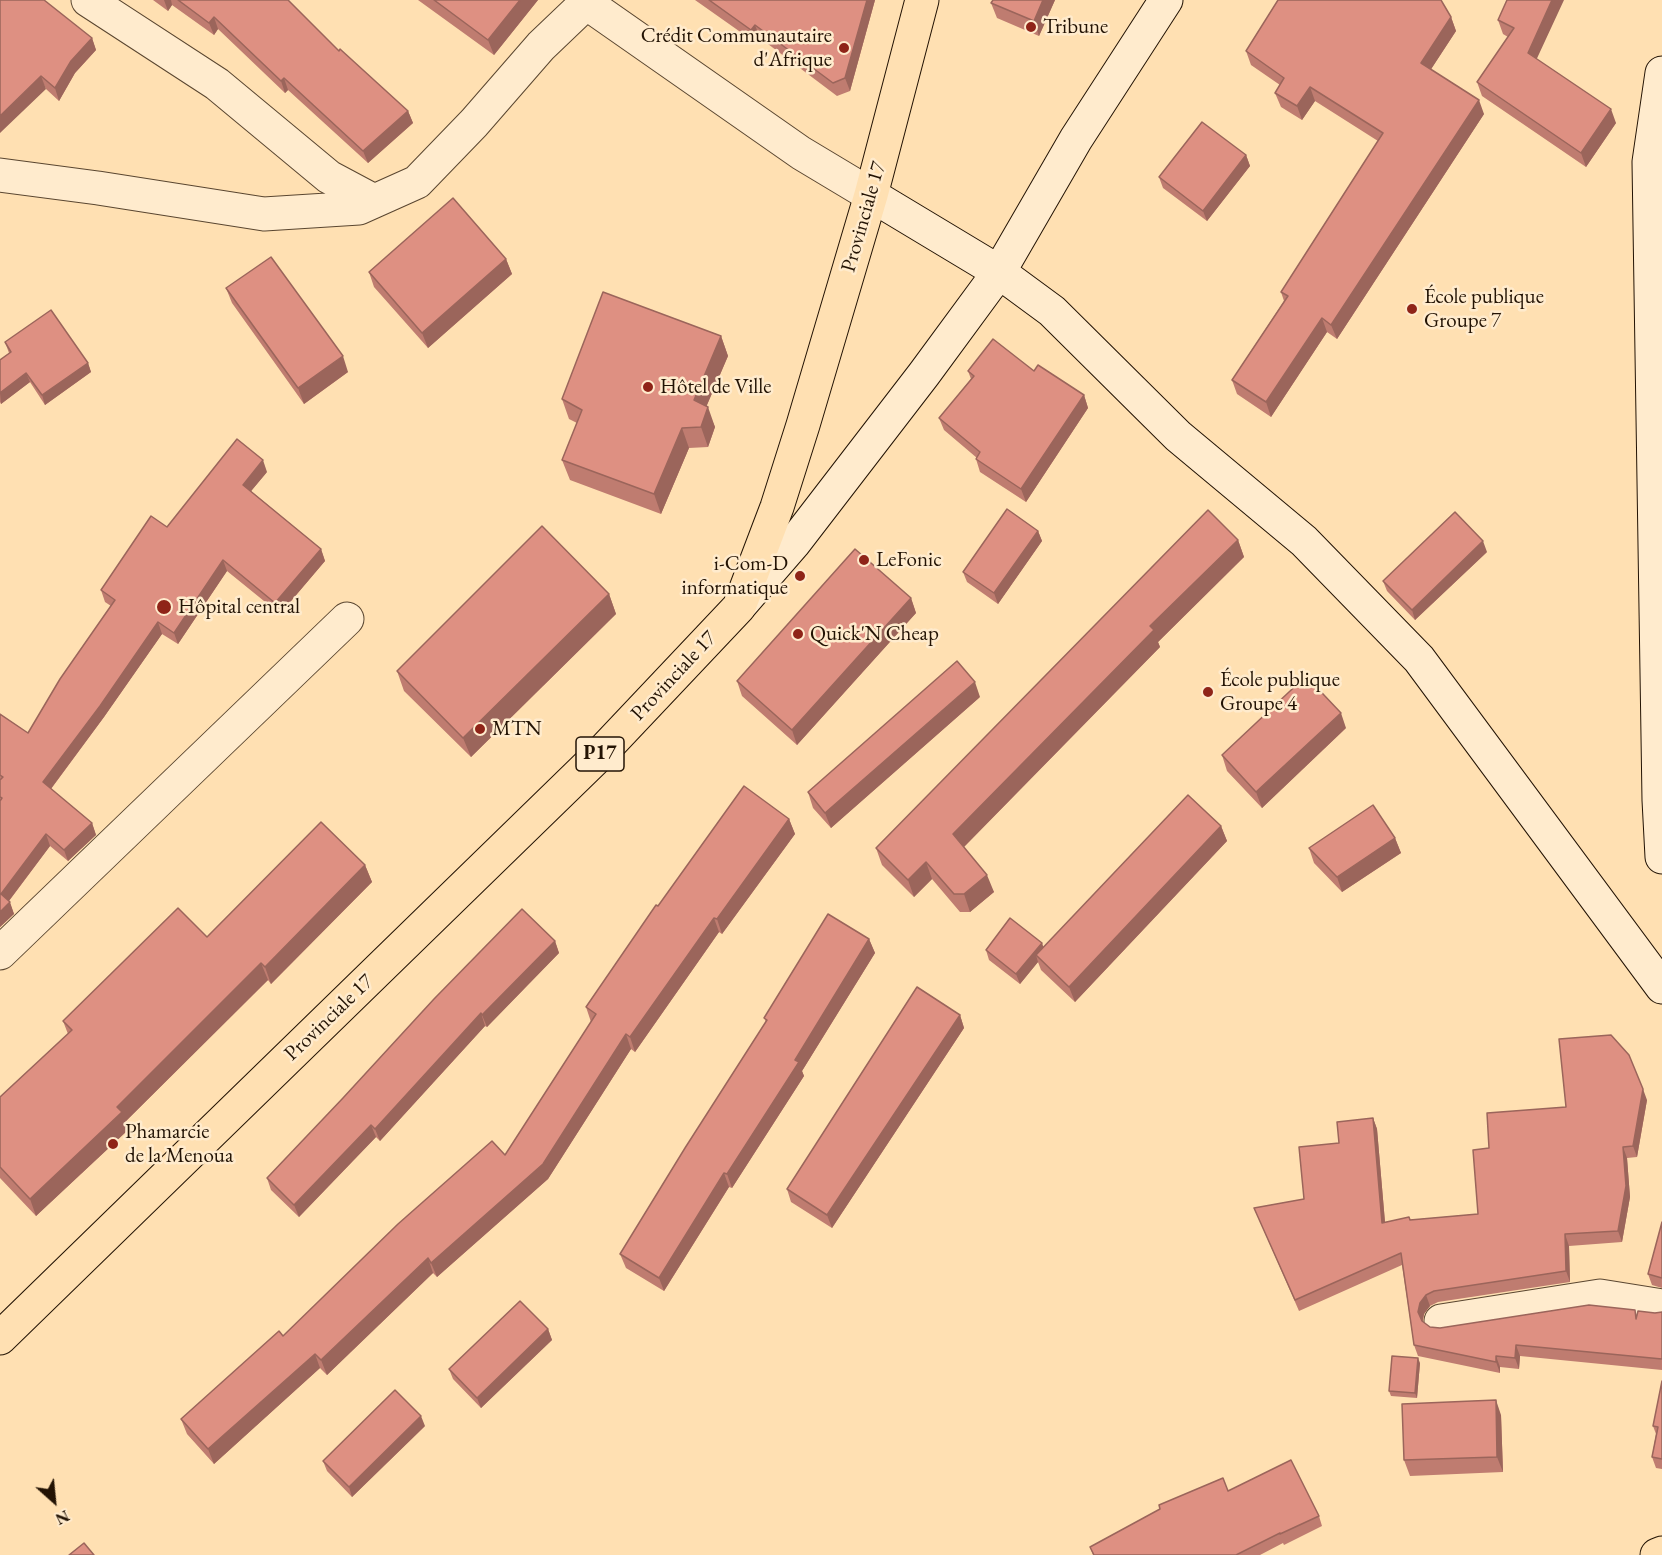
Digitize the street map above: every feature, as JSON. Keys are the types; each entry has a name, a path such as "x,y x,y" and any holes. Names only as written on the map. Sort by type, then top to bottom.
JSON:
{"main road":[{"name":"Provinciale 17","path":"0,1338 602,752 739,607 780,496 871,195 922,0"},
{"path":"1657,1555 1662,1553"}],"street":[{"path":"88,0 217,84 328,177 374,201"},
{"path":"739,607 794,543 999,272 1076,139 1166,0"},
{"path":"0,176 98,188 264,214 359,208 417,182 584,2 801,153 999,272 1052,311 1178,436 1304,541 1419,658 1662,987"},
{"path":"1662,72 1649,162 1662,857"},
{"path":"0,952 347,619"},
{"path":"1441,1321 1600,1296 1662,1306"}],"building":[{"path":"0,0 44,0 92,38 71,61 55,88 41,76 0,116"},
{"path":"178,0 288,0 339,51 340,49 408,111 363,151 284,78 281,81 214,17 209,23"},
{"path":"434,0 520,0 488,40"},
{"path":"709,0 867,0 845,78 833,83 755,25 751,30"},
{"path":"993,0 1043,0 1034,21 991,3"},
{"path":"1278,0 1441,0 1451,17 1421,63 1479,100 1331,325 1322,318 1266,402 1232,380 1288,296 1281,292 1383,133 1310,87 1297,106 1275,93 1284,78 1246,51"},
{"path":"1507,0 1552,0 1528,53 1611,109 1581,153 1477,82 1514,28 1498,20"},
{"path":"1202,122 1246,155 1203,211 1159,177"},
{"path":"453,198 506,259 422,333 369,272"},
{"path":"271,257 343,356 298,388 226,288"},
{"name":"Hôtel de Ville","path":"603,292 721,336 694,400 708,407 701,427 682,428 654,494 562,460 582,410 562,399"},
{"path":"51,310 88,363 42,395 26,373 0,393 0,360 11,352 5,342"},
{"path":"993,339 1034,371 1038,365 1084,395 1021,489 976,459 980,452 939,418 974,376 968,371"},
{"path":"237,439 263,460 243,485 321,549 275,603 223,560 174,633 158,622 100,706 43,782 92,823 64,850 46,834 1,894 10,902 0,912 0,801 2,798 0,797 0,780 3,777 0,775 0,714 28,733 60,679 115,600 101,590 151,516 167,527"},
{"path":"1007,509 1038,531 994,593 963,572"},
{"path":"1208,510 1238,540 1150,626 1154,630 953,834 987,875 964,894 954,894 926,862 908,880 876,848"},
{"path":"1455,512 1483,541 1412,610 1383,581"},
{"path":"542,526 609,594 463,738 397,671"},
{"path":"855,549 911,598 792,730 737,681"},
{"path":"957,661 975,682 825,813 808,792"},
{"path":"1306,676 1341,713 1256,792 1222,755"},
{"path":"744,786 789,819 717,919 714,918 630,1037 626,1034 543,1164 431,1263 428,1258 321,1360 315,1354 208,1449 181,1419 279,1331 283,1336 398,1224 492,1141 505,1155 596,1014 586,1007 656,905 658,906"},
{"path":"1188,795 1221,826 1069,987 1036,955"},
{"path":"1373,805 1395,838 1337,877 1309,848"},
{"path":"321,822 365,865 265,967 261,963 117,1107 122,1112 30,1199 0,1167 0,1097 72,1030 63,1021 178,908 207,937"},
{"path":"522,909 555,941 482,1015 481,1013 375,1129 371,1125 294,1205 267,1178 434,999"},
{"path":"828,914 869,939 795,1060 799,1062 727,1174 724,1173 659,1278 620,1254 767,1020 764,1018"},
{"path":"1010,918 1042,943 1016,974 986,950"},
{"path":"917,987 960,1015 827,1215 787,1189"},
{"path":"1611,1035 1629,1055 1643,1089 1633,1146 1623,1147 1626,1186 1618,1231 1565,1234 1566,1271 1434,1291 1426,1295 1420,1303 1418,1312 1422,1321 1430,1327 1440,1328 1589,1305 1635,1310 1636,1319 1638,1311 1662,1312 1662,1359 1516,1345 1515,1358 1496,1356 1496,1362 1414,1345 1401,1253 1295,1300 1254,1208 1304,1199 1299,1147 1339,1143 1337,1122 1373,1118 1382,1223 1409,1217 1410,1220 1478,1214 1473,1150 1489,1148 1487,1113 1566,1107 1559,1039"},
{"path":"1662,1222 1662,1278 1648,1274"},
{"path":"520,1301 548,1329 477,1398 449,1369"},
{"path":"1392,1356 1418,1358 1415,1393 1389,1391"},
{"path":"1662,1381 1662,1459 1652,1457 1658,1427 1653,1426"},
{"path":"395,1390 421,1416 349,1487 323,1461"},
{"path":"1496,1400 1497,1457 1404,1460 1402,1404"},
{"path":"1291,1460 1319,1516 1236,1555 1094,1555 1090,1547 1160,1509 1159,1505 1223,1478 1228,1491"},
{"path":"84,1543 94,1555 69,1555"}],"place":[{"name":"Tribune","path":"1031,27"},
{"name":"Crédit Communautaire d'Afrique","path":"844,48"},
{"name":"École publique Groupe 7","path":"1412,309"},
{"name":"Hôtel de Ville","path":"648,387"},
{"name":"LeFonic","path":"864,560"},
{"name":"i-Com-D informatique","path":"800,576"},
{"name":"Hôpital central","path":"164,607"},
{"name":"Quick'N Cheap","path":"798,634"},
{"name":"École publique Groupe 4","path":"1208,692"},
{"name":"MTN","path":"480,729"},
{"name":"Phamarcie de la Menoua","path":"113,1144"}]}
